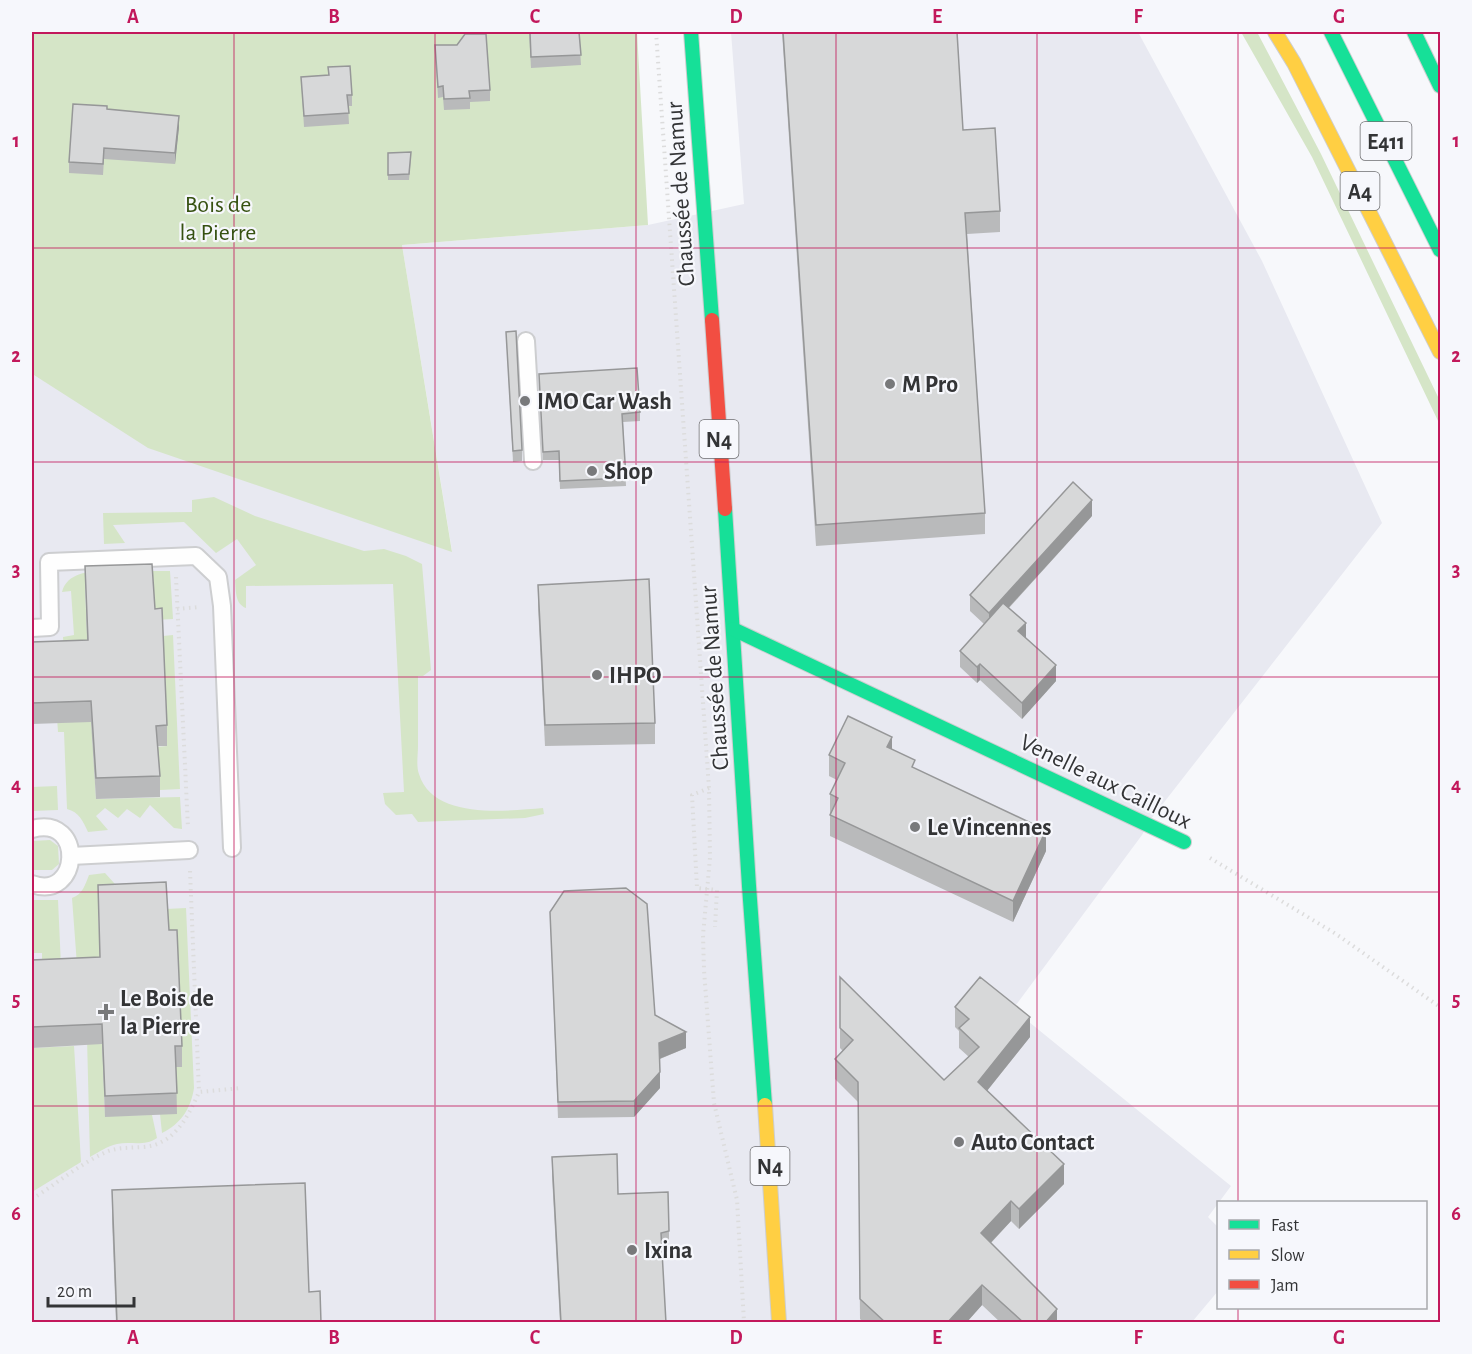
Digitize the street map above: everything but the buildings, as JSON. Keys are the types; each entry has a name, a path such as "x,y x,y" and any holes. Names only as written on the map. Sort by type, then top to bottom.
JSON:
{"main road":[{"name":"Chaussée de Namur","path":"691,32 779,1323"},
{"name":"A4","path":"1275,32 1300,73 1440,352"},
{"name":"E411","path":"1331,32 1440,250"},
{"path":"1414,32 1440,86"},
{"name":"Venelle aux Cailloux","path":"733,629 1184,842"}],"lane":[{"path":"525,341 533,460"},
{"path":"32,628 50,627 49,562 196,556 218,577 223,623 232,848"},
{"path":"32,829 43,827 61,834 67,842 71,856 69,869 55,883 46,886 32,884"},
{"path":"71,856 189,850"}],"path":[{"path":"656,32 709,788 710,858 703,947 712,1089 737,1200 744,1323"},
{"path":"32,1199 99,1156 116,1148 146,1147 177,1132 199,1092 175,557"},
{"path":"709,788 692,795 697,888 717,890 715,927"},
{"name":"Venelle aux Cailloux","path":"1184,842 1336,934 1440,1007"},
{"path":"199,1092 242,1088"}],"shaded area":[{"path":"731,32 1138,32 1262,261 1382,523 1151,819 1142,835 1013,1009 1231,1186 1220,1201 1217,1201 1217,1205 1208,1217 1217,1226 1217,1292 1192,1322 32,1322 32,376 34,374 452,551 402,245 648,225 744,204"}],"green space":[{"name":"Bois de la Pierre","path":"32,32 637,32 648,225 402,245 452,552 148,448 34,375 32,376"},
{"path":"1241,32 1257,32 1321,154 1440,401 1440,425 1312,157"},
{"path":"214,497 255,516 364,551 384,549 422,564 431,670 423,676 418,676 417,764 419,774 427,789 439,799 455,806 491,811 543,808 544,814 525,818 418,822 412,814 396,815 385,804 383,793 404,792 393,584 246,586 246,608 238,600 235,580 256,565 237,539 216,553 184,522 113,525 125,543 104,544 103,513 192,512 192,500"},
{"path":"99,571 170,571 173,619 155,620 85,588 88,657 64,658 63,637 74,635 71,591 62,592 72,578 80,574"},
{"path":"173,635 180,789 160,790 156,747 167,746 163,636"},
{"path":"91,716 96,799 180,797 182,829 174,828 150,805 140,818 127,809 118,818 105,808 96,816 108,830 88,832 78,815 67,809 64,732 58,732 57,718"},
{"path":"57,786 58,810 32,811 32,787"},
{"path":"50,840 58,846 59,864 52,870 32,870 32,841"},
{"path":"105,873 124,894 98,907 100,964 77,965 72,898 81,892 89,875"},
{"path":"32,900 58,900 61,966 42,967 42,953 32,953"},
{"path":"186,908 194,1088 184,1115 175,1125 162,1133 160,1114 175,1067 182,1067 166,909"},
{"path":"87,1038 102,1038 105,1116 152,1115 157,1138 147,1142 113,1145 90,1157"},
{"path":"74,1046 81,1162 32,1192 32,1048"}],"traffic: fast":[{"path":"691,32 712,320"},
{"path":"1331,32 1440,250"},
{"path":"1414,32 1440,86"},
{"path":"725,509 765,1105"},
{"path":"733,629 1184,842"}],"traffic: slow":[{"path":"1275,32 1294,63 1440,352"},
{"path":"765,1105 779,1322"}],"traffic: jam":[{"path":"712,320 725,509"}],"place":[{"name":"M Pro","path":"890,384"},
{"name":"IMO Car Wash","path":"525,401"},
{"name":"Shop","path":"592,471"},
{"name":"IHPO","path":"597,675"},
{"name":"Le Vincennes","path":"915,827"},
{"name":"Le Bois de la Pierre","path":"106,1012"},
{"name":"Auto Contact","path":"959,1142"},
{"name":"Ixina","path":"632,1250"}]}
